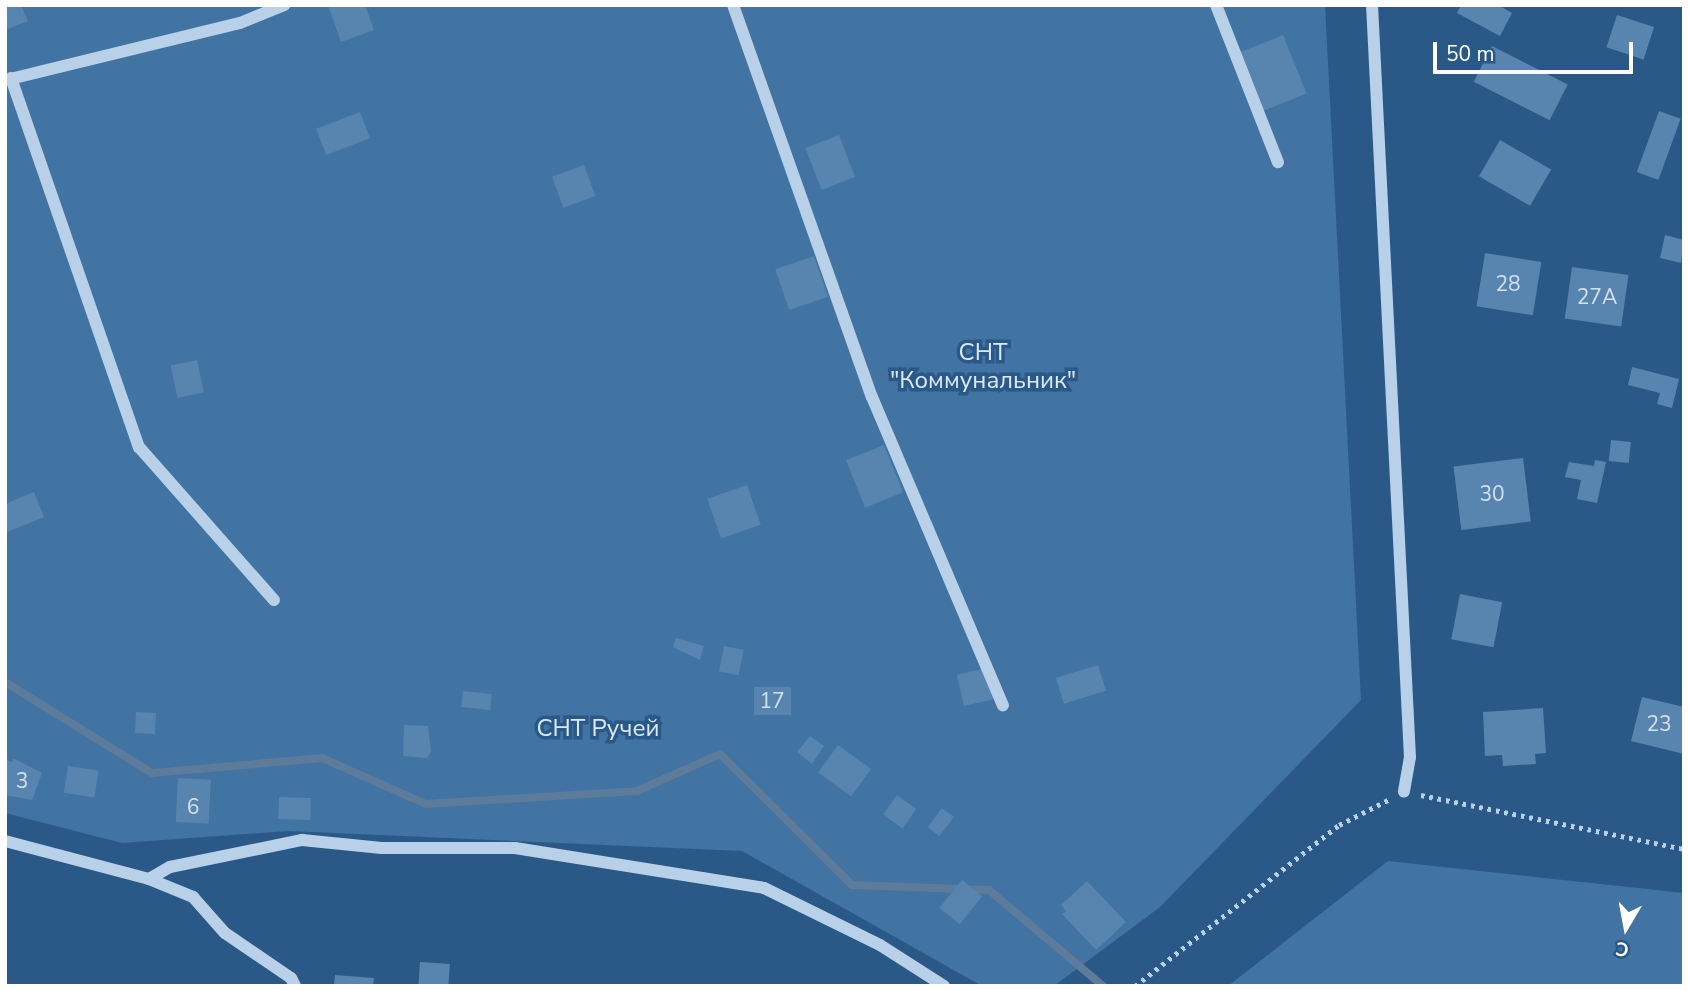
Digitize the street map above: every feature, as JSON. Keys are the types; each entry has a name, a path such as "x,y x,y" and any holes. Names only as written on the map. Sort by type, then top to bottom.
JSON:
{"street":[{"path":"274,600 139,447 8,79 240,23 284,5"},
{"path":"733,5 872,397 1003,705"},
{"path":"1216,5 1278,162"},
{"path":"1372,5 1410,758 1404,791"},
{"path":"149,879 170,867 302,840 382,848 516,848 764,888 880,945 944,986"},
{"path":"5,841 149,879 192,897 225,933 292,978 295,986"}],"path":[{"path":"1135,986 1339,825 1404,791 1684,849"}],"green space":[{"name":"СНТ \"Коммунальник\"","path":"5,5 1325,5 1361,700 1160,907 1054,986 982,986 742,851 288,831 122,843 5,813"},
{"path":"1388,861 1684,893 1684,986 1228,986"}],"building":[{"path":"5,5 21,5 28,21 5,30"},
{"path":"328,5 365,5 374,30 341,42"},
{"path":"1461,5 1498,5 1512,13 1500,36 1457,13"},
{"path":"1617,15 1654,27 1644,59 1606,47"},
{"path":"1283,35 1307,93 1263,111 1239,53"},
{"path":"1492,46 1568,85 1550,120 1474,82"},
{"path":"1659,111 1681,119 1658,180 1637,172"},
{"path":"360,112 370,138 326,155 316,129"},
{"path":"839,135 855,177 822,190 805,148"},
{"path":"1500,140 1551,170 1530,206 1479,176"},
{"path":"584,165 595,196 563,208 552,177"},
{"path":"1665,235 1684,240 1681,263 1660,258"},
{"path":"1485,253 1541,262 1533,315 1477,306"},
{"path":"814,256 828,297 789,310 775,269"},
{"path":"1572,267 1628,275 1621,326 1565,318"},
{"path":"197,360 204,392 177,398 171,366"},
{"path":"1632,367 1679,379 1672,408 1657,404 1660,393 1628,385"},
{"path":"1611,440 1631,442 1629,463 1609,461"},
{"path":"884,445 903,492 865,508 846,460"},
{"path":"1523,458 1531,522 1461,530 1454,467"},
{"path":"1595,460 1606,462 1597,503 1577,499 1581,480 1565,477 1569,462 1594,466"},
{"path":"747,485 761,525 721,538 707,499"},
{"path":"34,492 44,517 5,533 5,504"},
{"path":"1460,594 1502,602 1493,647 1451,639"},
{"path":"676,638 704,646 700,660 673,647"},
{"path":"724,646 744,650 739,675 719,672"},
{"path":"1098,665 1106,691 1064,704 1056,678"},
{"path":"986,668 993,699 964,706 957,675"},
{"path":"754,687 791,687 791,715 754,715"},
{"path":"463,691 492,694 490,710 461,707"},
{"path":"1642,697 1684,707 1684,754 1631,741"},
{"path":"1543,708 1546,753 1535,754 1536,764 1503,766 1502,755 1485,756 1483,712"},
{"path":"136,712 156,713 155,734 135,733"},
{"path":"404,725 428,726 431,752 427,758 403,756"},
{"path":"810,736 824,746 812,764 797,752"},
{"path":"838,745 871,769 851,797 818,773"},
{"path":"13,758 42,773 32,800 5,795 5,760 12,762"},
{"path":"68,766 99,771 94,798 64,793"},
{"path":"178,778 211,780 209,824 176,822"},
{"path":"897,795 916,809 902,829 883,814"},
{"path":"279,797 311,798 310,820 278,819"},
{"path":"942,808 954,817 940,836 928,827"},
{"path":"962,880 982,896 960,924 939,908"},
{"path":"1087,881 1126,922 1096,950 1062,914 1066,911 1061,905"},
{"path":"420,962 450,964 448,986 418,986"},
{"path":"335,975 374,978 373,986 334,986"}],"waterway":[{"path":"5,682 152,773 322,758 426,804 637,791 720,754 852,885 989,890 1103,986"}],"park label":[{"name":"СНТ Ручей","path":"598,729"}]}
